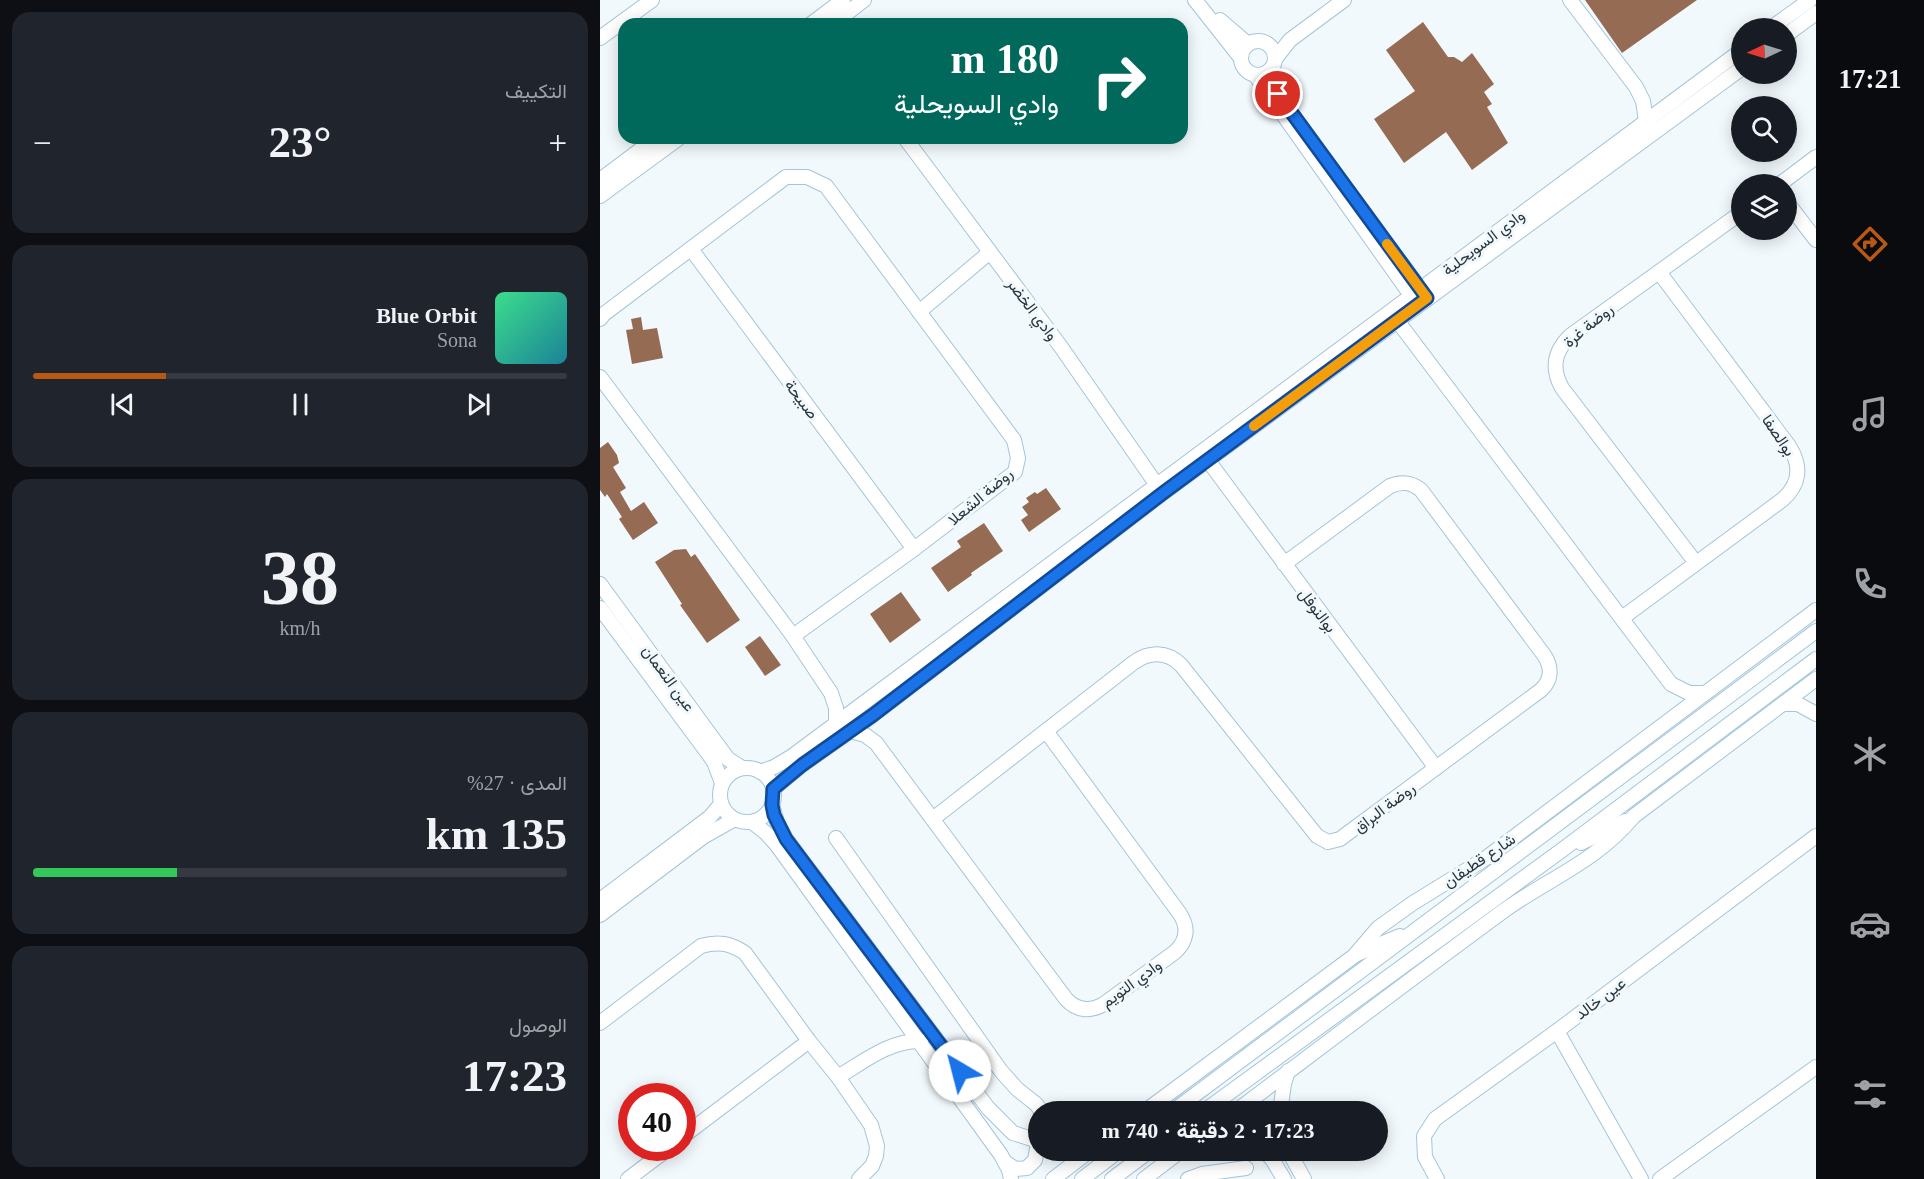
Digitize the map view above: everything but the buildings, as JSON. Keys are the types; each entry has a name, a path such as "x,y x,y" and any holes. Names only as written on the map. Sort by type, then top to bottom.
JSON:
{"street":[{"path":"627,18 652,0"},
{"path":"822,18 843,0"},
{"path":"841,18 864,0"},
{"path":"1195,0 1240,57 1246,71 1255,75 1263,75 1290,40 1344,0"},
{"path":"1205,0 1220,20 1248,44"},
{"path":"1268,45 1330,0"},
{"path":"1570,0 1636,87 1643,101 1650,127"},
{"path":"1792,18 1813,8"},
{"path":"1797,23 1813,8"},
{"path":"600,38 618,25"},
{"path":"1240,57 1248,44 1258,41 1268,45 1274,54 1272,65 1278,94 1419,297"},
{"name":"وادي السويحلية","path":"760,771 782,763 860,704 1204,456 1650,127 1731,59"},
{"path":"1255,75 1419,297"},
{"name":"وادي السويحلية","path":"1650,127 1731,75"},
{"path":"600,180 648,144"},
{"path":"600,196 671,144"},
{"name":"وادي الخضر","path":"909,144 1061,347 1160,488"},
{"path":"1794,174 1816,158"},
{"name":"روضة الشعلا","path":"600,319 786,177 807,177 826,186 1014,440 1018,458 1015,472 914,549 793,636"},
{"path":"1797,215 1816,240"},
{"name":"روضة غرة","path":"1696,563 1562,387 1555,366 1556,354 1570,336 1731,220"},
{"name":"صبيحة","path":"691,249 914,549"},
{"path":"919,312 990,252"},
{"name":"بوالصفا","path":"1622,618 1790,494 1795,485 1798,465 1790,446 1659,272"},
{"path":"1394,315 1671,684 1683,692 1703,693"},
{"path":"600,377 793,636 831,693 836,708 836,723"},
{"name":"بوالنوفل","path":"1204,456 1436,768"},
{"name":"روضة البراق","path":"934,818 1139,659 1146,656 1160,654 1174,658 1181,665 1317,836 1323,842 1332,843 1545,686 1549,676 1549,665 1421,490 1409,483 1390,486 1284,564"},
{"name":"وادي السويحلية","path":"773,789 802,765 873,715 1160,488"},
{"name":"عين النعمان","path":"600,584 728,759 742,768"},
{"name":"عين النعمان","path":"600,608 714,762 722,783"},
{"name":"شارع قطيفان","path":"1159,1101 1354,956 1378,928 1413,903 1486,858 1816,610"},
{"name":"شارع قطيفان","path":"1187,1101 1816,631"},
{"path":"1218,1101 1562,850 1816,659"},
{"path":"1562,850 1589,840 1634,816 1815,680"},
{"path":"1815,680 1812,695 1816,713"},
{"path":"1671,684 1674,701 1672,717"},
{"path":"831,693 860,704"},
{"path":"1783,704 1805,706 1816,713"},
{"path":"873,715 876,743"},
{"name":"وادي التويم","path":"851,731 865,735 876,743 934,818 1066,999 1075,1007 1087,1010 1098,1007 1175,951 1184,941 1186,927 1184,920 1046,731"},
{"path":"772,805 761,819 752,822 733,820 721,804 719,797 722,783 728,775 742,768 760,771 768,779 773,789 772,805 777,822 786,839 988,1108 1013,1132 1028,1138"},
{"path":"600,900 710,817 721,804"},
{"path":"1249,1101 1504,911 1592,857 1634,816"},
{"path":"600,915 703,837 733,820"},
{"path":"752,822 776,844 921,1041 1005,1162 1011,1179"},
{"name":"عين خالد","path":"1437,1179 1425,1157 1424,1136 1435,1119 1557,1031 1816,836"},
{"path":"836,838 1001,1071 1017,1089 1032,1101"},
{"path":"1354,956 1421,927"},
{"path":"603,1015 701,946 712,943 735,946 745,953 871,1125 877,1146 876,1156 872,1166 859,1179"},
{"path":"890,1047 903,1017"},
{"path":"1557,1031 1641,1179"},
{"path":"696,1126 809,1041"},
{"path":"838,1077 890,1047 905,1042 921,1041"},
{"path":"1660,1179 1816,1067"},
{"path":"1281,1101 1288,1071"},
{"path":"628,1179 652,1161"},
{"path":"1005,1162 1015,1169 1027,1168 1034,1161"},
{"path":"1053,1179 1077,1161"},
{"path":"1082,1179 1106,1161"},
{"path":"1112,1179 1136,1161"},
{"path":"1144,1179 1168,1161"},
{"path":"1272,1161 1284,1179"},
{"path":"1294,1161 1304,1179"},
{"path":"1188,1179 1203,1174 1246,1168"}],"slow traffic":[{"path":"1254,426 1427,298 1387,244"}],"route":[{"path":"960,1071 786,839 774,815 773,789 1163,493 1427,298 1278,94"}]}
